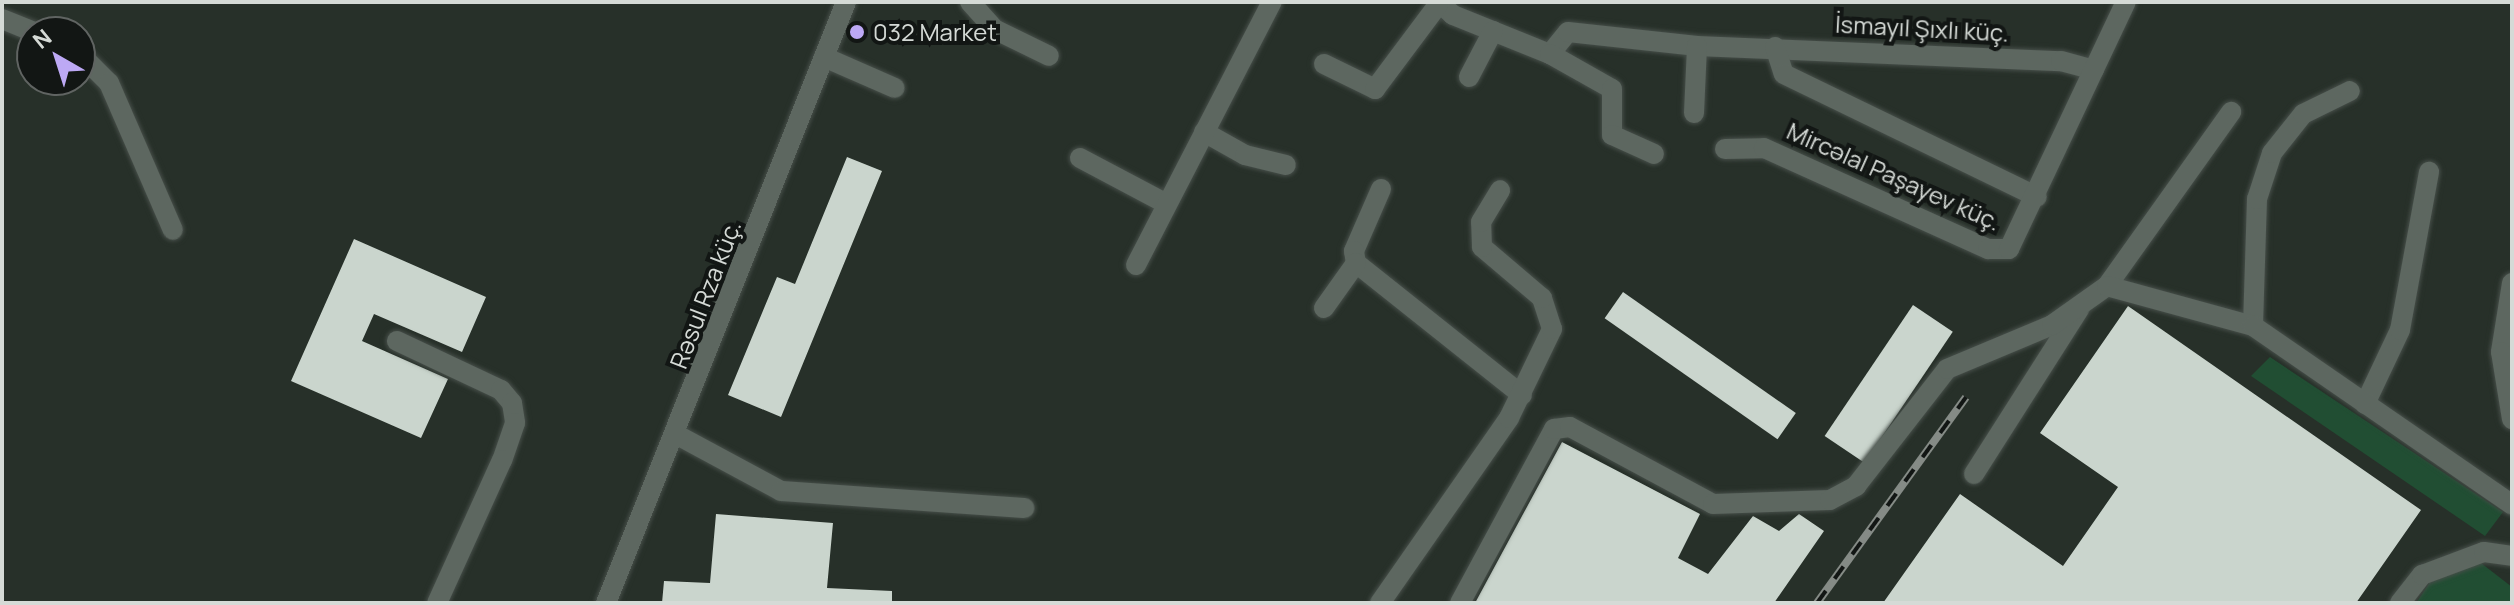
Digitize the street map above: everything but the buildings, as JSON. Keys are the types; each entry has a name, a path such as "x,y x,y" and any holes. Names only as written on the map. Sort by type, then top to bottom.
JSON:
{"street":[{"name":"Rəsul Rza küç.","path":"606,603 679,436 846,2"},
{"path":"970,2 994,29 1049,56"},
{"name":"Mircəlal Paşayev küç.","path":"1725,149 1780,154 2002,251 2015,245 2126,2"},
{"path":"1136,265 1267,4"},
{"path":"1324,64 1375,89 1438,4 1550,54 1612,89 1612,135 1654,154"},
{"path":"1469,77 1493,31"},
{"name":"İsmayıl Şıxlı küç.","path":"1550,54 1568,32 1697,46 2061,61 2094,70"},
{"path":"1694,113 1697,46"},
{"path":"1775,47 1784,74 2037,197"},
{"path":"824,57 895,88"},
{"path":"96,70 109,83 173,230"},
{"path":"2253,326 2257,199 2272,153 2303,114 2350,91"},
{"path":"1460,603 1554,429 1570,427 1713,504 1830,500 1856,486 1947,369 2079,309 2107,286 2231,112"},
{"path":"1204,132 1245,155 1286,165"},
{"path":"1080,158 1167,204"},
{"path":"2365,404 2400,330 2429,172"},
{"path":"1381,189 1354,251 1356,263 1522,395"},
{"path":"1380,603 1522,395 1551,319 1542,298 1482,247 1481,222 1500,190"},
{"path":"1324,308 1356,263"},
{"path":"2512,283 2501,352 2512,419"},
{"path":"2107,286 2253,326 2512,505"},
{"path":"1974,474 2033,392 2079,309"},
{"path":"397,341 501,390 514,413 502,460 437,603"},
{"path":"679,436 781,491 1024,508"},
{"path":"2400,603 2422,575 2484,552 2512,556"}],"green space":[{"path":"2270,357 2503,512 2485,536 2251,376"},
{"path":"2481,563 2512,587 2512,603 2416,603 2430,582"}],"railway":[{"path":"1817,603 1966,397"}],"place":[{"name":"032 Market","path":"857,32"}]}
